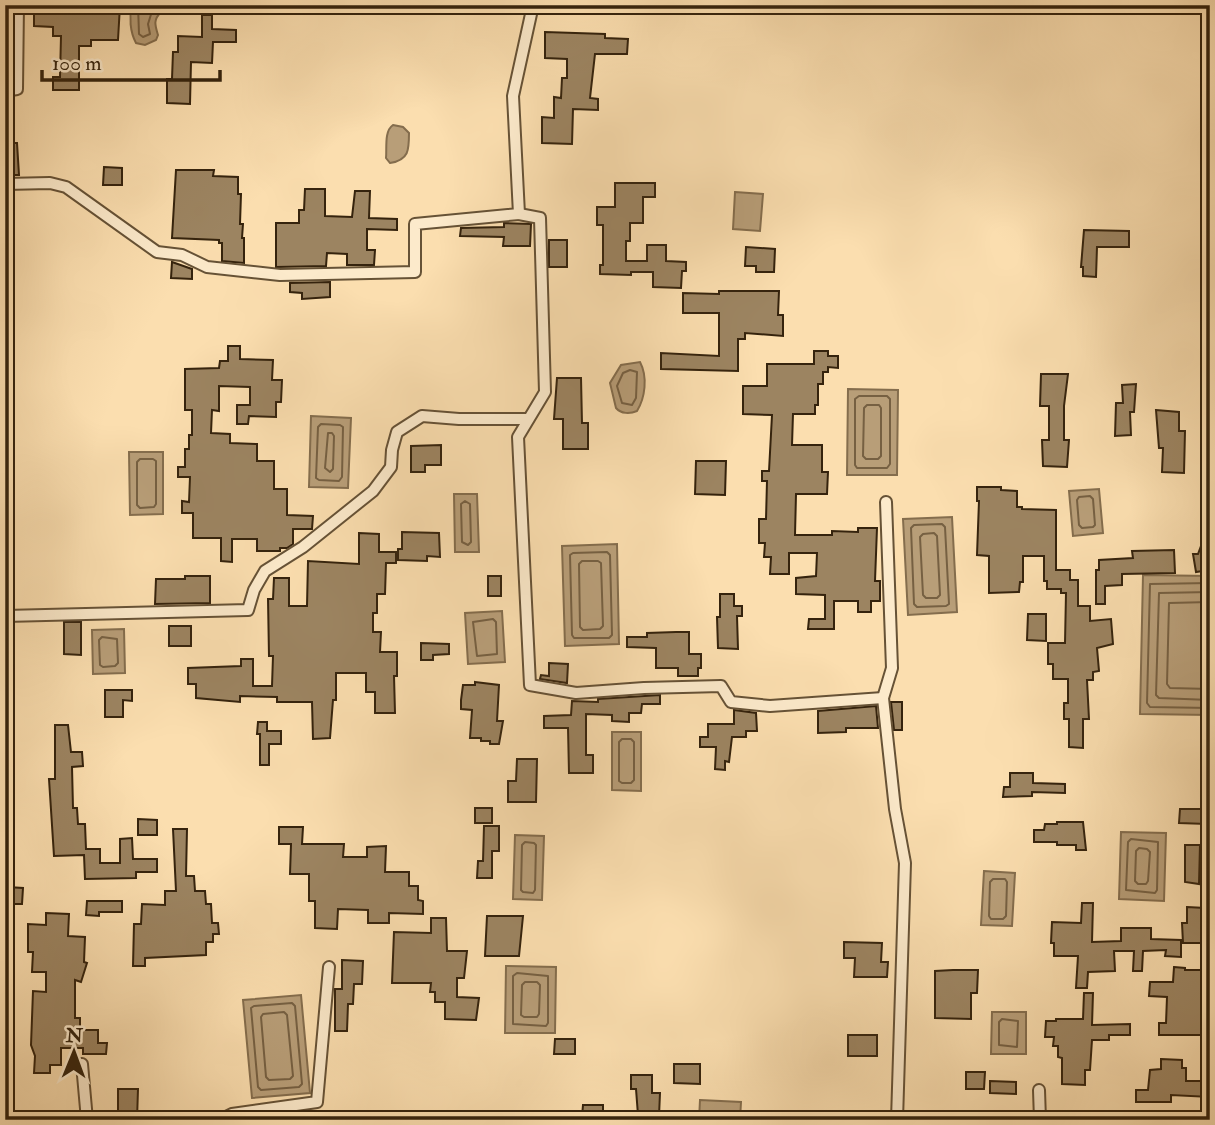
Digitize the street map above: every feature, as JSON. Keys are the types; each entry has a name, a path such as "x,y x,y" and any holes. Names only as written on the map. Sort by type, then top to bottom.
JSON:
{"street":[{"path":"5,91 17,89 18,5"},
{"path":"519,214 513,96 533,5"},
{"path":"5,184 50,183 66,187 157,252 182,255 207,267 280,275 415,272 415,224 519,214 540,218 545,393 518,437 530,685 576,693 721,686 731,702 770,706 883,698"},
{"path":"5,616 248,610 254,590 265,571 303,547 373,491 391,467 391,450 397,432 422,416 528,419"},
{"path":"886,502 892,668 883,698 895,809 905,863 897,1120"},
{"path":"220,1120 232,1114 317,1102 329,967"},
{"path":"82,1064 87,1120"},
{"path":"1039,1090 1040,1120"}],"water":[{"path":"132,5 160,5 161,12 155,23 158,35 156,40 145,45 136,43 132,34"},
{"path":"393,125 403,127 409,133 409,144 404,157 390,163 386,158 386,140"},
{"path":"735,192 763,194 760,231 733,229"},
{"path":"640,362 645,381 642,400 637,411 623,412 616,408 610,383 621,365"},
{"path":"848,389 898,390 897,475 847,475"},
{"path":"311,416 351,418 348,488 309,487"},
{"path":"129,452 163,452 163,514 130,515"},
{"path":"1099,489 1103,533 1073,536 1069,491"},
{"path":"454,494 477,494 479,552 455,552"},
{"path":"952,517 957,612 908,615 903,519"},
{"path":"617,544 619,644 565,646 562,546"},
{"path":"1143,575 1210,576 1210,715 1140,714"},
{"path":"502,611 505,662 468,664 465,613"},
{"path":"124,629 125,673 93,674 92,630"},
{"path":"612,732 641,732 641,791 612,790"},
{"path":"1121,832 1166,833 1164,901 1119,899"},
{"path":"515,835 544,836 542,900 513,899"},
{"path":"984,871 1015,873 1012,926 981,925"},
{"path":"506,966 556,967 555,1033 505,1033"},
{"path":"301,995 310,1093 252,1098 243,1000"},
{"path":"992,1012 1026,1012 1026,1054 991,1054"},
{"path":"700,1100 741,1102 740,1120 699,1120"}],"building":[{"path":"120,5 118,40 91,40 91,46 79,46 79,90 53,90 53,77 60,77 61,36 53,36 53,27 34,26 34,7"},
{"path":"202,15 212,15 212,29 236,30 236,42 213,42 212,63 191,62 190,104 167,103 167,79 172,79 173,52 178,52 178,36 202,37"},
{"path":"545,32 605,34 605,38 628,39 627,54 595,54 590,98 598,99 598,110 573,109 572,144 542,143 542,117 554,118 554,97 561,98 562,78 567,78 567,59 545,58"},
{"path":"5,143 17,143 19,175 5,175"},
{"path":"104,167 122,168 122,185 103,185"},
{"path":"176,170 214,170 213,176 238,177 244,263 222,261 222,243 219,243 219,240 172,238"},
{"path":"615,183 655,183 655,197 643,197 643,223 630,223 626,261 647,261 647,245 666,245 666,261 686,262 686,271 682,271 681,288 653,287 653,272 631,272 631,275 600,274 600,265 603,265 603,225 597,225 597,207 615,207"},
{"path":"305,189 325,189 325,216 352,217 355,191 370,191 369,218 397,219 397,230 367,229 367,250 375,250 374,265 347,265 347,254 327,253 326,266 276,267 276,223 299,223 299,210 304,210"},
{"path":"504,223 531,224 530,246 503,246 504,237 460,236 461,228 504,227"},
{"path":"1084,230 1129,231 1129,247 1097,247 1096,277 1083,276 1081,267"},
{"path":"549,240 567,240 567,267 549,267"},
{"path":"746,247 775,249 774,272 756,272 756,266 745,266"},
{"path":"172,262 192,269 192,279 171,278"},
{"path":"330,282 330,297 302,299 302,293 290,292 290,283"},
{"path":"719,291 779,291 778,315 783,315 783,336 745,333 745,339 738,339 738,371 661,369 661,353 719,356 719,313 683,313 683,293 719,294"},
{"path":"228,346 240,346 240,359 273,360 272,380 282,380 281,402 276,402 276,417 249,416 248,424 237,424 237,405 250,405 250,387 219,386 219,411 212,410 211,433 230,434 230,443 257,444 257,461 274,461 274,489 287,489 287,515 313,516 312,529 293,529 293,544 280,548 280,551 257,551 257,539 232,539 232,562 221,561 221,538 193,538 193,513 182,513 182,501 189,502 190,477 178,477 178,467 185,467 185,449 189,449 189,435 192,435 192,410 185,410 185,369 219,368 220,361 228,361"},
{"path":"814,351 828,351 828,356 838,356 838,368 828,367 828,372 823,372 823,384 818,384 815,414 793,414 792,445 822,445 822,472 828,472 827,494 796,494 795,535 832,535 832,531 858,532 858,528 877,528 875,581 880,581 880,601 871,601 871,612 858,612 858,601 834,601 834,629 808,629 809,619 825,619 825,595 796,594 796,578 816,576 817,553 789,553 789,574 770,574 771,557 764,557 765,543 759,543 759,519 766,519 767,481 762,481 762,471 769,471 772,415 743,414 743,386 767,386 767,364 814,364"},
{"path":"1041,374 1068,374 1064,406 1064,440 1069,440 1067,467 1043,466 1042,440 1049,440 1049,406 1040,406"},
{"path":"557,378 581,378 582,423 588,423 588,449 563,449 563,419 554,419"},
{"path":"1136,384 1134,412 1130,412 1131,435 1115,436 1116,403 1123,403 1122,385"},
{"path":"1156,410 1179,412 1179,431 1185,431 1184,473 1162,472 1163,448 1159,448"},
{"path":"441,445 441,465 425,465 425,472 411,472 411,446"},
{"path":"696,461 726,461 725,495 695,494"},
{"path":"977,487 1001,487 1001,490 1017,491 1017,507 1022,509 1056,510 1056,570 1070,570 1070,580 1078,580 1078,606 1090,606 1090,621 1111,619 1113,644 1097,648 1099,671 1093,672 1093,680 1087,680 1089,719 1083,719 1083,748 1069,747 1069,719 1064,719 1064,703 1068,703 1068,679 1053,679 1053,664 1048,664 1048,643 1065,643 1066,593 1061,593 1061,589 1047,589 1047,581 1044,581 1044,556 1023,556 1023,582 1020,582 1019,592 989,593 989,556 977,555"},
{"path":"402,532 439,533 440,557 427,556 427,561 398,560 398,549 402,549"},
{"path":"359,533 379,534 379,552 396,552 396,563 386,563 385,594 377,594 377,613 373,613 373,632 381,632 380,652 397,652 397,676 394,676 395,713 375,713 375,692 366,692 366,673 336,673 336,700 333,700 330,738 313,739 312,702 277,702 277,697 240,696 240,702 196,698 196,684 188,684 188,668 241,666 241,659 253,659 253,686 272,686 273,656 269,656 268,599 273,599 274,578 289,578 289,606 307,606 308,561 359,564"},
{"path":"1204,538 1209,570 1196,572 1193,554 1198,554"},
{"path":"1174,550 1175,573 1122,574 1122,585 1105,586 1105,604 1096,604 1096,570 1099,570 1099,560 1133,558 1132,551"},
{"path":"185,576 210,576 210,603 155,604 156,579 185,579"},
{"path":"488,576 501,576 501,596 488,596"},
{"path":"720,594 734,594 734,606 742,606 742,616 737,616 738,649 718,648 717,617 720,617"},
{"path":"1028,614 1046,614 1046,641 1027,640"},
{"path":"64,622 81,622 81,655 64,654"},
{"path":"169,626 191,626 191,646 169,646"},
{"path":"689,632 689,654 701,654 698,676 678,676 678,668 656,668 656,648 627,647 627,637 647,637 647,633"},
{"path":"421,643 449,644 449,654 433,655 433,660 421,660"},
{"path":"549,663 568,664 567,683 540,679 541,675 549,676"},
{"path":"475,682 499,685 497,721 503,721 499,744 481,741 481,738 470,738 472,710 461,709 461,700 463,685 475,685"},
{"path":"105,690 132,690 132,701 123,700 123,717 105,717"},
{"path":"660,695 660,704 642,704 641,713 629,713 629,722 612,721 612,715 586,714 586,755 593,755 593,773 569,773 568,728 544,728 544,716 571,715 572,701 598,702 598,699"},
{"path":"891,702 902,702 902,730 894,730"},
{"path":"876,706 878,728 846,728 846,732 818,733 818,711"},
{"path":"734,710 756,713 757,731 746,731 746,737 732,737 729,762 725,761 725,770 715,769 716,747 700,747 700,737 708,737 708,724 734,724"},
{"path":"258,722 267,722 267,731 281,731 281,744 269,744 269,765 260,765"},
{"path":"55,725 68,725 71,752 82,752 83,766 72,767 73,808 77,808 78,824 85,824 86,849 100,849 100,863 120,863 120,839 132,838 133,859 157,859 157,872 136,872 136,878 85,879 84,855 54,856 49,779 55,779"},
{"path":"517,759 537,759 536,802 508,802 508,781 516,781"},
{"path":"1010,773 1033,773 1033,783 1065,784 1065,793 1032,792 1032,796 1003,797 1004,787 1010,787"},
{"path":"475,808 492,808 492,823 475,823"},
{"path":"1180,809 1208,809 1207,824 1179,823"},
{"path":"138,819 157,820 157,835 138,835"},
{"path":"1083,822 1086,850 1076,850 1076,845 1057,845 1057,842 1034,842 1034,830 1044,830 1045,824"},
{"path":"484,826 499,826 499,851 492,851 492,878 477,878 478,861 483,861"},
{"path":"279,827 303,827 302,844 344,844 343,857 367,857 367,847 386,846 385,872 409,872 409,886 418,886 418,900 423,901 423,914 389,913 389,923 368,923 368,910 338,909 337,929 315,928 315,901 309,901 309,874 290,874 291,844 279,844"},
{"path":"173,829 187,829 186,876 194,876 195,891 205,891 206,904 211,904 212,923 218,923 219,934 213,934 213,942 206,942 206,955 145,958 145,966 133,966 134,924 141,924 142,904 165,905 165,891 176,891"},
{"path":"1185,845 1200,845 1199,884 1185,882"},
{"path":"7,887 23,888 22,904 7,904"},
{"path":"87,901 122,901 122,912 86,915"},
{"path":"1082,903 1093,903 1092,942 1121,941 1121,928 1151,928 1151,939 1181,940 1181,957 1165,956 1166,950 1143,951 1142,971 1133,971 1134,951 1114,951 1115,971 1088,972 1087,988 1076,988 1078,956 1054,956 1054,943 1051,943 1052,922 1081,923"},
{"path":"1187,907 1205,908 1205,920 1202,920 1203,943 1183,943 1182,923 1187,923"},
{"path":"46,913 69,914 68,936 85,937 84,962 87,963 81,982 75,980 75,1018 80,1018 80,1030 98,1030 98,1043 107,1043 106,1054 83,1054 83,1048 61,1048 61,1065 50,1065 50,1073 34,1073 35,1056 31,1045 33,991 46,992 46,972 32,972 33,952 28,952 28,924 46,925"},
{"path":"487,916 523,916 519,956 485,956"},
{"path":"431,918 446,918 447,951 467,951 464,978 457,978 457,997 479,998 476,1020 445,1019 445,1002 435,1002 435,992 430,992 431,983 392,983 394,932 431,933"},
{"path":"844,942 882,943 881,962 888,962 887,977 854,977 855,958 844,958"},
{"path":"342,960 363,961 362,984 354,984 353,1004 348,1004 347,1031 335,1031 335,989 342,989"},
{"path":"1174,967 1210,970 1205,1023 1210,1023 1210,1035 1159,1035 1159,1023 1166,1023 1167,997 1149,996 1150,982 1173,982"},
{"path":"978,970 977,993 971,993 971,1019 935,1018 935,971"},
{"path":"1084,993 1093,993 1092,1025 1130,1024 1130,1035 1109,1035 1109,1040 1092,1040 1090,1070 1085,1070 1085,1085 1062,1084 1062,1058 1058,1057 1058,1046 1053,1046 1054,1037 1045,1037 1046,1021 1083,1019"},
{"path":"848,1035 877,1035 877,1056 848,1056"},
{"path":"555,1039 575,1039 575,1054 554,1054"},
{"path":"1161,1059 1182,1060 1182,1068 1186,1068 1186,1081 1210,1081 1210,1097 1171,1095 1171,1102 1136,1102 1136,1090 1148,1090 1150,1070 1161,1069"},
{"path":"674,1064 700,1064 700,1084 674,1083"},
{"path":"966,1072 985,1072 984,1089 966,1089"},
{"path":"631,1075 652,1075 652,1093 660,1093 659,1116 638,1115 636,1089 631,1089"},
{"path":"990,1081 1016,1082 1016,1094 990,1093"},
{"path":"118,1089 138,1089 137,1120 118,1120"},
{"path":"583,1105 603,1105 603,1117 582,1117"}]}
